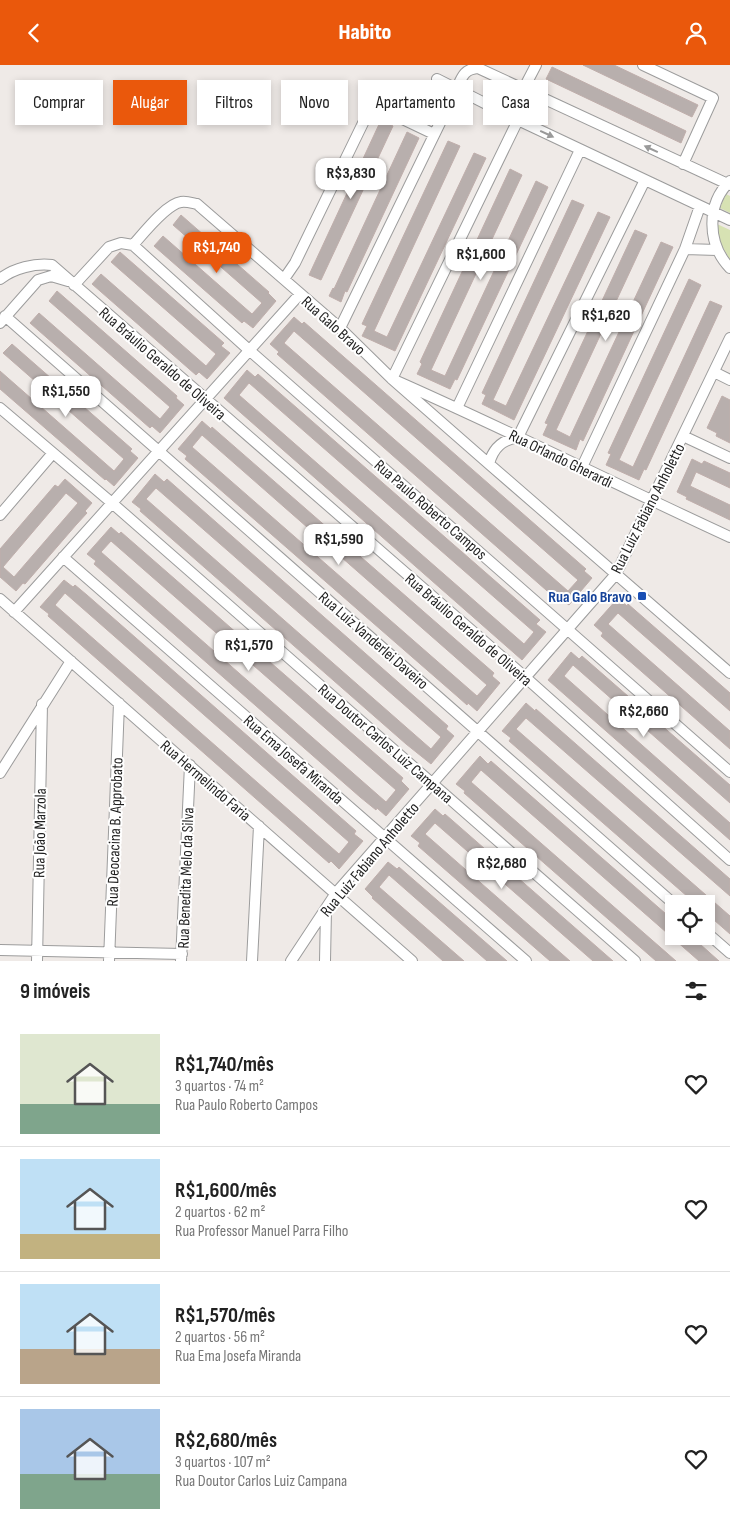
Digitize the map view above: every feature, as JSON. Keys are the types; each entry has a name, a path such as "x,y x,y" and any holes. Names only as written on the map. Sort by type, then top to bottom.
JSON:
{"street":[{"path":"528,80 536,65"},
{"path":"643,65 713,98 682,164"},
{"path":"460,80 465,71 478,68 503,80"},
{"path":"548,102 682,164 729,183 718,199 713,212 712,233 717,250 730,268"},
{"path":"284,279 295,263 365,119 375,113 388,112 434,134"},
{"path":"340,328 438,125"},
{"path":"392,379 516,125"},
{"path":"527,125 730,220"},
{"path":"457,408 580,150"},
{"path":"489,464 495,448 510,439 518,437 645,180"},
{"name":"Rua Galo Bravo","path":"133,245 168,208 182,201 197,204 340,328 392,379 730,673"},
{"path":"582,467 685,249 700,206"},
{"path":"3,320 33,284 45,277 52,276 72,283 109,247 121,243 133,245"},
{"name":"Rua Paulo Roberto Campos","path":"133,245 249,350 730,771"},
{"path":"685,249 717,250"},
{"name":"Rua Bráulio Geraldo de Oliveira","path":"29,266 52,265 525,677 730,860"},
{"path":"0,279 29,266 33,284"},
{"path":"14,612 300,294"},
{"name":"Rua Luiz Vanderlei Daveiro","path":"3,320 158,451 665,896"},
{"name":"Rua Luiz Fabiano Anholetto","path":"291,961 336,893 616,574 730,338"},
{"path":"714,372 730,380"},
{"name":"Rua Orlando Gherardi","path":"392,379 730,537"},
{"name":"Rua Doutor Carlos Luiz Campana","path":"0,408 112,503 635,961"},
{"path":"683,436 730,458"},
{"path":"0,515 53,453"},
{"name":"Rua Ema Josefa Miranda","path":"63,557 526,961"},
{"name":"Rua Hermelindo Faria","path":"0,599 336,893 402,956 412,961"},
{"path":"0,773 71,661"},
{"name":"Rua Deocacina B. Approbato","path":"109,956 118,703"},
{"name":"Rua João Marzola","path":"37,956 42,704"},
{"name":"Rua Benedita Melo da Silva","path":"181,957 190,765"},
{"path":"252,961 259,826"},
{"path":"325,961 326,909"},
{"path":"715,940 730,953"},
{"path":"0,949 37,956 181,957"}],"green space":[{"path":"726,194 730,196 730,213 720,208"},
{"path":"717,224 730,230 730,260 719,240"}],"building":[{"path":"583,65 614,65 698,105 692,117"},
{"path":"552,67 686,131 681,143 546,79"},
{"path":"379,125 393,126 321,280 309,275"},
{"path":"407,132 419,138 341,302 329,296 334,289"},
{"path":"448,141 460,146 374,331 387,337 474,153 486,158 395,351 362,336 367,326 362,324"},
{"path":"510,169 522,175 431,370 445,376 536,181 548,187 457,380 455,379 450,389 417,374 422,364 420,362"},
{"path":"572,200 584,205 493,400 506,406 598,212 610,217 514,420 482,404 486,395 482,393"},
{"path":"181,215 269,292 276,301 253,328 244,321 242,323 154,246 163,236 252,314 262,303 173,225"},
{"path":"635,230 647,235 556,430 570,437 661,242 673,247 583,441 580,439 576,450 543,435 548,424 545,423"},
{"path":"120,252 224,343 221,346 230,353 207,379 199,372 196,375 92,284 101,274 206,366 216,354 111,262"},
{"path":"689,279 701,285 619,460 633,467 710,301 722,306 646,470 644,469 639,480 606,465 611,454 608,453"},
{"path":"57,291 177,396 176,398 184,405 160,433 152,426 150,428 30,323 39,313 160,419 170,407 49,301"},
{"path":"294,317 302,324 304,322 586,569 584,571 592,578 569,605 560,598 558,600 277,354 279,352 270,344","holes":["294,331 578,580 568,591 284,343"]},
{"path":"12,344 132,449 130,451 138,458 114,486 0,389 0,371 114,471 124,459 3,353"},
{"path":"247,370 255,377 258,374 540,620 536,624 546,632 522,660 224,398","holes":["249,383 534,632 524,644 239,395"]},
{"path":"722,396 730,400 730,443 716,436 717,433 707,428"},
{"path":"202,421 211,429 212,427 494,673 492,676 500,683 477,711 468,703 467,705 185,459 187,456 178,449","holes":["202,435 487,685 477,696 192,447"]},
{"path":"692,459 702,464 704,461 730,473 730,488 696,472 690,486 730,505 730,520 686,499 687,497 677,492"},
{"path":"155,474 164,482 167,479 448,726 446,729 454,736 431,764 132,502","holes":["156,488 441,737 431,749 146,499"]},
{"path":"65,479 92,503 85,511 87,513 25,584 23,583 16,591 0,577 0,549 55,485 58,487","holes":["66,493 78,503 14,577 3,567"]},
{"path":"111,527 119,534 121,532 403,778 401,781 409,789 386,816 377,808 376,810 94,564 96,561 87,554","holes":["111,541 396,790 386,802 101,552"]},
{"path":"64,580 73,587 75,585 356,831 354,834 363,841 339,869 331,861 329,863 40,607","holes":["65,593 349,842 339,854 55,605"]},
{"path":"618,598 627,606 628,604 730,693 730,711 618,613 608,624 730,731 730,749 601,636 603,633 594,625"},
{"path":"571,652 579,659 582,656 730,785 730,803 573,665 564,676 730,823 730,840 548,680"},
{"path":"526,703 535,711 536,709 730,879 730,896 526,718 516,729 706,895 686,895 509,741 511,738 502,731"},
{"path":"480,756 488,764 491,761 665,913 665,931 481,770 471,782 676,961 656,961 456,784"},
{"path":"435,809 443,816 445,814 613,961 593,961 435,823 425,834 570,961 550,961 418,846 420,843 411,836"},
{"path":"388,862 397,869 399,867 507,961 487,961 389,875 379,887 464,961 443,961 372,898 365,889"},
{"path":"715,903 730,916 730,934 715,921"},
{"path":"681,945 701,945 719,961 699,961"}],"place":[{"name":"Rua Galo Bravo","path":"642,596"}]}
